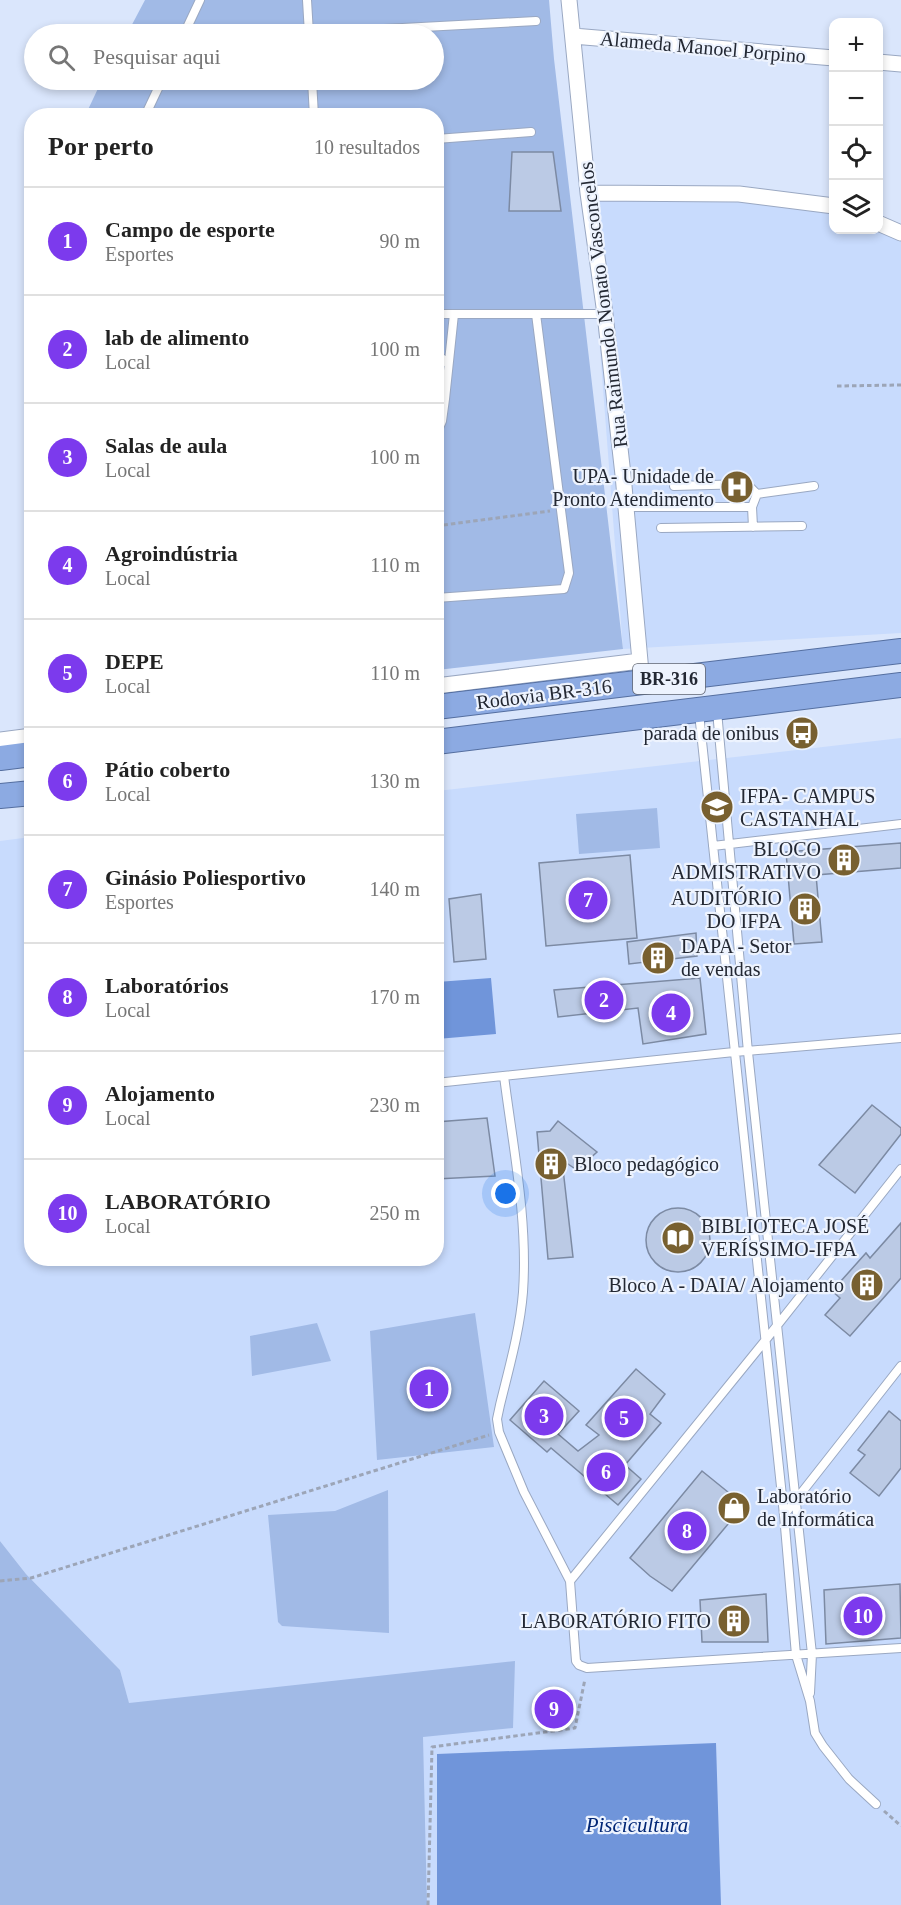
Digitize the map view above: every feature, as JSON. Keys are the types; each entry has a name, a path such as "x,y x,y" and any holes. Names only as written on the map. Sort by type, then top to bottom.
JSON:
{"highway":[{"name":"Rodovia BR-316","path":"444,706 641,672 901,651"},
{"name":"BR-316","path":"873,688 901,685"},
{"name":"Rodovia BR-316","path":"444,741 873,688"},
{"path":"873,688 901,692"},
{"path":"0,758 24,755"},
{"path":"0,796 24,794"}],"street":[{"name":"Rua Raimundo Nonato Vasconcelos","path":"569,0 588,193 605,314 626,507 641,672"},
{"name":"Alameda Manoel Porpino","path":"573,36 829,58"},
{"path":"883,62 901,64"},
{"path":"588,193 739,194 829,205"},
{"path":"883,225 901,233"},
{"path":"444,685 641,672"},
{"path":"0,740 24,737"}],"lane":[{"path":"189,24 200,0"},
{"path":"307,0 308,24"},
{"path":"444,26 536,21"},
{"path":"149,108 157,90"},
{"path":"313,90 314,108"},
{"path":"444,138 531,132"},
{"path":"444,314 605,314"},
{"path":"444,406 454,314"},
{"path":"444,598 564,590 569,573 536,314"},
{"path":"444,360 447,363"},
{"path":"674,486 747,484 757,494"},
{"path":"757,494 814,486"},
{"path":"753,527 752,507 757,494"},
{"path":"626,507 752,507"},
{"path":"661,528 802,526"},
{"path":"708,708 728,843 748,1052 797,1498 812,1654 810,1701"},
{"path":"708,708 713,846 784,1515 796,1656 810,1701 816,1733 823,1746 849,1779 876,1804"},
{"path":"713,846 901,824"},
{"path":"444,1082 735,1052 901,1038"},
{"path":"504,1076 516,1169 524,1260 520,1318 497,1419 499,1432 524,1492 570,1581 576,1661 587,1668 901,1648"},
{"path":"570,1581 901,1169"},
{"path":"784,1515 901,1366"}],"path":[{"path":"837,386 901,385"},
{"path":"444,525 561,510"},
{"path":"0,1581 31,1578 499,1432"},
{"path":"428,1905 432,1747 575,1728 587,1668"},
{"path":"876,1804 901,1826"}],"shaded area":[{"path":"145,0 549,0 623,649 444,669 444,108 89,108 97,90 444,90 444,24 132,24"},
{"path":"588,193 829,206 829,234 883,234 883,231 901,234 901,633 623,649"},
{"path":"901,738 901,1905 182,1905 120,1670 26,1574 0,1541 0,841 24,838 24,1266 444,1266 444,790"},
{"path":"657,808 660,848 579,854 576,814"},
{"path":"475,1313 494,1447 377,1460 370,1331"},
{"path":"317,1323 331,1361 252,1376 250,1336"},
{"path":"388,1490 389,1633 282,1626 278,1622 268,1515 335,1511"},
{"path":"0,1541 26,1574 120,1670 129,1703 515,1661 513,1728 423,1737 427,1905 0,1905"}],"water":[{"path":"491,978 496,1034 444,1038 444,981"},
{"name":"Piscicultura","path":"716,1743 721,1905 437,1905 437,1754"}],"building":[{"path":"512,152 553,152 561,211 509,211"},
{"path":"901,843 901,868 816,875 822,942 794,944 786,852"},
{"path":"630,855 637,938 546,946 539,863"},
{"path":"481,894 486,959 454,962 449,899"},
{"path":"696,933 697,956 629,964 627,942"},
{"path":"700,978 706,1034 643,1044 638,1008 558,1017 554,990"},
{"path":"872,1105 901,1128 901,1134 855,1193 819,1165"},
{"path":"487,1118 495,1176 444,1179 444,1121"},
{"name":"Bloco pedagógico","path":"558,1121 597,1152 577,1170 562,1160 573,1257 548,1259 537,1132 550,1131"},
{"name":"BIBLIOTECA JOSÉ VERÍSSIMO-IFPA","path":"678,1208 696,1214 704,1222 710,1240 704,1258 696,1266 678,1272 660,1266 652,1258 646,1240 652,1222 660,1214"},
{"name":"Bloco A - DAIA/ Alojamento","path":"901,1223 901,1278 850,1336 825,1315 840,1298 832,1291 866,1253 870,1258"},
{"path":"636,1369 665,1394 650,1414 661,1423 625,1465 641,1479 618,1505 551,1448 547,1452 510,1420 544,1381 579,1411 558,1434 578,1451 599,1435 586,1425"},
{"path":"889,1411 901,1421 901,1468 879,1496 850,1473 865,1455 858,1450"},
{"path":"702,1471 744,1505 672,1591 630,1558"},
{"path":"900,1584 901,1638 826,1644 824,1590"},
{"name":"LABORATÓRIO FITO","path":"766,1594 768,1642 702,1642 700,1600"},
{"path":"540,1696 574,1702 569,1724 534,1716"}],"place":[{"name":"UPA- Unidade de Pronto Atendimento","path":"737,487"},
{"name":"parada de onibus","path":"802,733"},
{"name":"IFPA- CAMPUS CASTANHAL","path":"717,807"},
{"name":"BLOCO ADMISTRATIVO","path":"844,860"},
{"name":"Ginásio Poliesportivo","path":"588,900"},
{"name":"AUDITÓRIO DO IFPA","path":"805,909"},
{"name":"DAPA - Setor de vendas","path":"658,958"},
{"name":"lab de alimento","path":"604,1000"},
{"name":"Agroindústria","path":"671,1013"},
{"name":"Bloco pedagógico","path":"551,1164"},
{"name":"BIBLIOTECA JOSÉ VERÍSSIMO-IFPA","path":"678,1238"},
{"name":"Bloco A - DAIA/ Alojamento","path":"867,1285"},
{"name":"Campo de esporte","path":"429,1389"},
{"name":"Salas de aula","path":"544,1416"},
{"name":"DEPE","path":"624,1418"},
{"name":"Pátio coberto","path":"606,1472"},
{"name":"Laboratório de Informática","path":"734,1508"},
{"name":"Laboratórios","path":"687,1531"},
{"name":"LABORATÓRIO","path":"863,1616"},
{"name":"LABORATÓRIO FITO","path":"734,1621"},
{"name":"Alojamento","path":"554,1709"}]}
